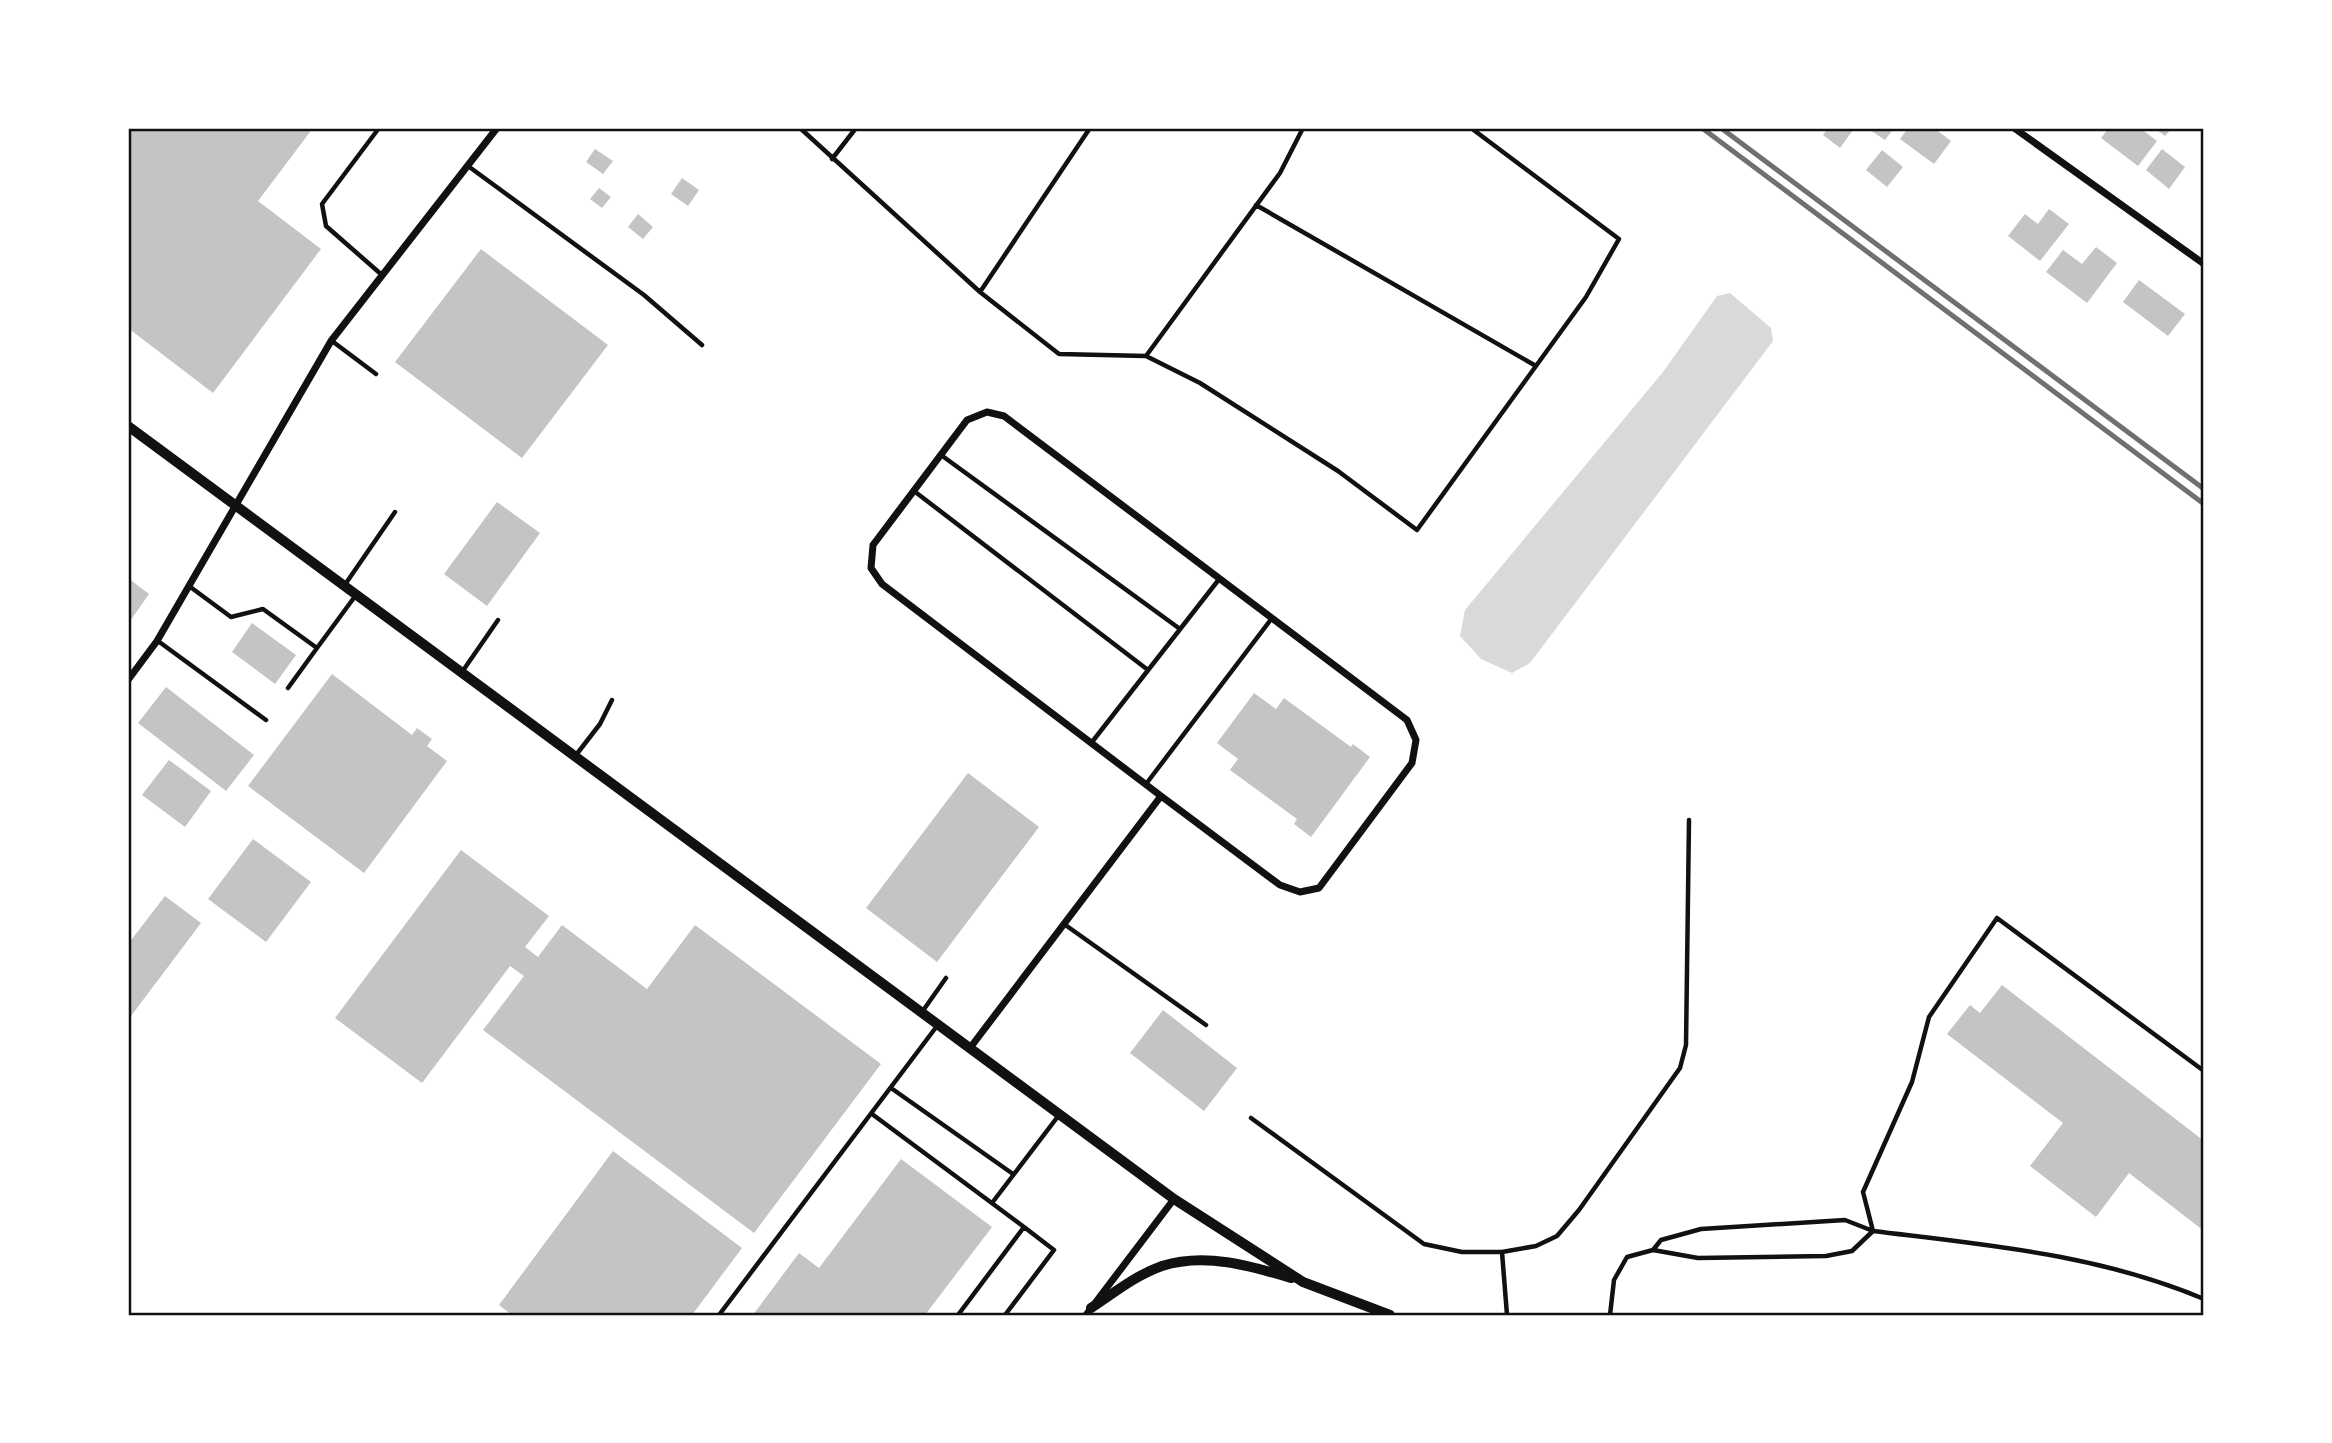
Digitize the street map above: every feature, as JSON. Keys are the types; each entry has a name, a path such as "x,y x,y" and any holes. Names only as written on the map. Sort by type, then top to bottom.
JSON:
{"street":[{"path":"128,680 157,641 234,504 331,341 497,128"},
{"path":"2019,129 2204,264"},
{"path":"987,412 1004,416 1407,719 1416,740 1412,763 1319,888 1300,892 1280,886 882,584 871,568 873,545 941,455 967,420 987,412"},
{"path":"128,426 1174,1199 1303,1282"},
{"path":"970,1048 1161,796"},
{"path":"1089,1312 1174,1199"},
{"path":"1089,1312 1140,1276 1165,1265 1223,1262 1247,1265 1303,1282 1390,1315"}],"lane":[{"path":"379,128 322,204 326,226 382,275"},
{"path":"800,128 980,292 1059,354 1146,356 1200,383 1327,464 1416,530 1586,297 1619,239 1471,128"},
{"path":"832,159 856,128"},
{"path":"980,292 1090,128"},
{"path":"1146,356 1280,173 1303,128"},
{"path":"468,166 644,295 702,345"},
{"path":"1256,205 1536,366"},
{"path":"331,341 376,374"},
{"path":"941,455 1180,629"},
{"path":"914,491 1148,670"},
{"path":"344,586 396,512"},
{"path":"1091,743 1220,578"},
{"path":"189,586 231,617 263,609 317,648"},
{"path":"288,688 356,595"},
{"path":"1146,785 1272,618"},
{"path":"462,673 498,620"},
{"path":"157,641 266,720"},
{"path":"575,757 600,723 612,700"},
{"path":"1251,1118 1424,1244 1462,1252 1502,1252 1536,1247 1557,1236 1579,1210 1681,1069 1686,1045 1689,820"},
{"path":"1873,1231 1863,1192 1912,1082 1929,1017 1997,918 2204,1072"},
{"path":"1064,925 1206,1025"},
{"path":"921,1013 946,978"},
{"path":"719,1315 938,1025"},
{"path":"891,1088 1013,1174"},
{"path":"871,1114 1054,1250 1005,1315"},
{"path":"992,1203 1059,1115"},
{"path":"1653,1250 1661,1240 1701,1229 1845,1220 1873,1231 2051,1252 2168,1284 2204,1299"},
{"path":"958,1315 1024,1227"},
{"path":"1610,1315 1614,1280 1621,1263 1627,1257 1653,1250 1698,1258 1826,1256 1852,1251 1873,1231"},
{"path":"1502,1252 1507,1315"}],"shaded area":[{"path":"1730,293 1771,328 1773,341 1530,663 1512,673 1481,659 1460,636 1465,610 1663,372 1717,296"}],"building":[{"path":"128,128 313,128 258,201 321,249 213,393 128,328"},
{"path":"1828,128 1853,130 1840,148 1823,135"},
{"path":"1867,128 1894,128 1885,140"},
{"path":"1908,128 1934,128 1951,141 1934,164 1900,139"},
{"path":"2109,128 2140,128 2157,141 2138,166 2101,138"},
{"path":"2154,128 2172,128 2165,136"},
{"path":"595,149 613,161 603,174 586,162"},
{"path":"2162,149 2185,167 2169,189 2146,170"},
{"path":"1882,150 1903,167 1887,187 1866,170"},
{"path":"682,178 699,190 688,206 671,194"},
{"path":"599,188 611,197 602,208 590,199"},
{"path":"2049,209 2069,224 2040,261 2008,236 2025,214 2038,224"},
{"path":"638,214 653,227 643,239 628,227"},
{"path":"2096,247 2117,263 2087,303 2046,272 2063,250 2082,264"},
{"path":"481,249 608,345 522,458 395,362"},
{"path":"2139,280 2185,314 2168,336 2123,302"},
{"path":"497,502 540,533 487,606 444,574"},
{"path":"128,578 149,594 128,624"},
{"path":"252,623 296,655 275,684 232,652"},
{"path":"332,674 412,735 417,728 432,739 427,746 447,761 364,873 248,786"},
{"path":"166,687 254,755 226,791 138,723"},
{"path":"1254,693 1276,709 1284,698 1351,747 1353,744 1370,757 1311,837 1294,824 1297,819 1230,770 1238,759 1217,743"},
{"path":"169,760 211,791 185,827 142,795"},
{"path":"968,773 1039,827 937,962 866,908"},
{"path":"253,839 311,882 266,942 208,899"},
{"path":"461,850 549,916 525,947 538,957 562,925 647,989 695,925 881,1064 754,1233 483,1030 524,976 510,966 422,1083 335,1018"},
{"path":"165,896 201,923 128,1020 128,944"},
{"path":"2002,985 2204,1141 2204,1231 2129,1173 2096,1217 2030,1166 2063,1123 1947,1034 1970,1005 1980,1013"},
{"path":"1163,1010 1237,1068 1204,1111 1130,1053"},
{"path":"613,1151 742,1248 692,1315 512,1315 499,1305"},
{"path":"901,1159 992,1227 925,1315 753,1315 799,1253 819,1268"}],"railway":[{"path":"1702,128 2204,504"},
{"path":"1721,128 2204,489"}]}
